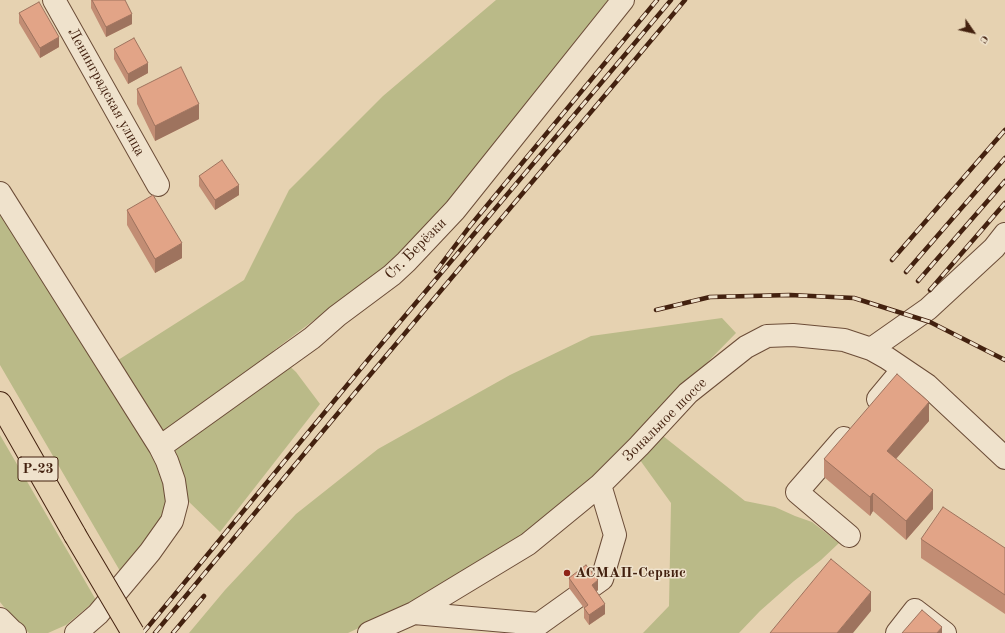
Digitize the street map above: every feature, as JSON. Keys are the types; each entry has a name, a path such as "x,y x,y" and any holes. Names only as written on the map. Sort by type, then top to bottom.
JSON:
{"highway":[{"name":"Р-23","path":"0,404 133,633"}],"street":[{"name":"Ленинградская улица","path":"54,0 158,185"},
{"name":"Ст. Берёзки","path":"160,447 312,338 337,316 392,275 406,262 455,210 624,0"},
{"path":"0,193 160,447 174,481 177,502 172,521 155,546 98,614 76,633"},
{"path":"871,348 914,317 928,309 994,248 1005,234"},
{"name":"Зональное шоссе","path":"369,633 414,613 528,544 600,485 639,446 688,393 746,347 767,336 793,335 844,340 871,348 927,385 1005,458"},
{"path":"849,536 797,492 903,369"},
{"path":"414,613 539,624 602,579 615,535 600,485"},
{"path":"897,633 915,610 945,633"},
{"path":"0,619 15,633"}],"green space":[{"path":"496,0 608,0 446,204 386,266 273,351 296,372 320,404 220,532 185,498 115,362 244,280 289,190 383,96"},
{"path":"0,207 151,453 166,481 167,517 120,571 0,365"},
{"path":"722,318 736,333 689,381 653,428 745,501 775,507 812,522 839,543 760,611 739,633 643,633 669,606 671,503 632,449 525,540 393,612 348,633 189,633 225,590 296,514 378,449 510,375 591,336"},
{"path":"0,435 96,600 66,625 48,633 29,633 12,617 0,602"}],"building":[{"path":"92,0 125,0 132,14 106,27"},
{"path":"39,2 59,37 40,48 19,13"},
{"path":"134,38 148,63 128,74 114,49"},
{"path":"181,67 199,104 155,126 137,89"},
{"path":"222,160 239,185 215,200 199,176"},
{"path":"153,195 182,243 155,259 127,210"},
{"path":"897,374 929,402 887,451 933,490 906,521 873,493 870,497 824,459"},
{"path":"943,507 1005,548 1005,595 921,539"},
{"path":"831,559 871,592 837,633 770,633"},
{"path":"586,565 598,580 592,585 605,604 589,615 584,608 588,605 569,578"},
{"path":"922,610 942,627 937,633 902,633"}],"railway":[{"path":"436,271 470,226 657,0"},
{"path":"143,633 367,361 671,0"},
{"path":"155,633 685,0"},
{"path":"892,260 1005,130"},
{"path":"906,272 1005,158"},
{"path":"918,281 1005,181"},
{"path":"930,290 1005,203"},
{"path":"656,310 710,297 790,295 854,298 930,322 1005,360"},
{"path":"173,633 204,596"}],"place":[{"name":"АСМАП-Сервис","path":"567,573"}]}
